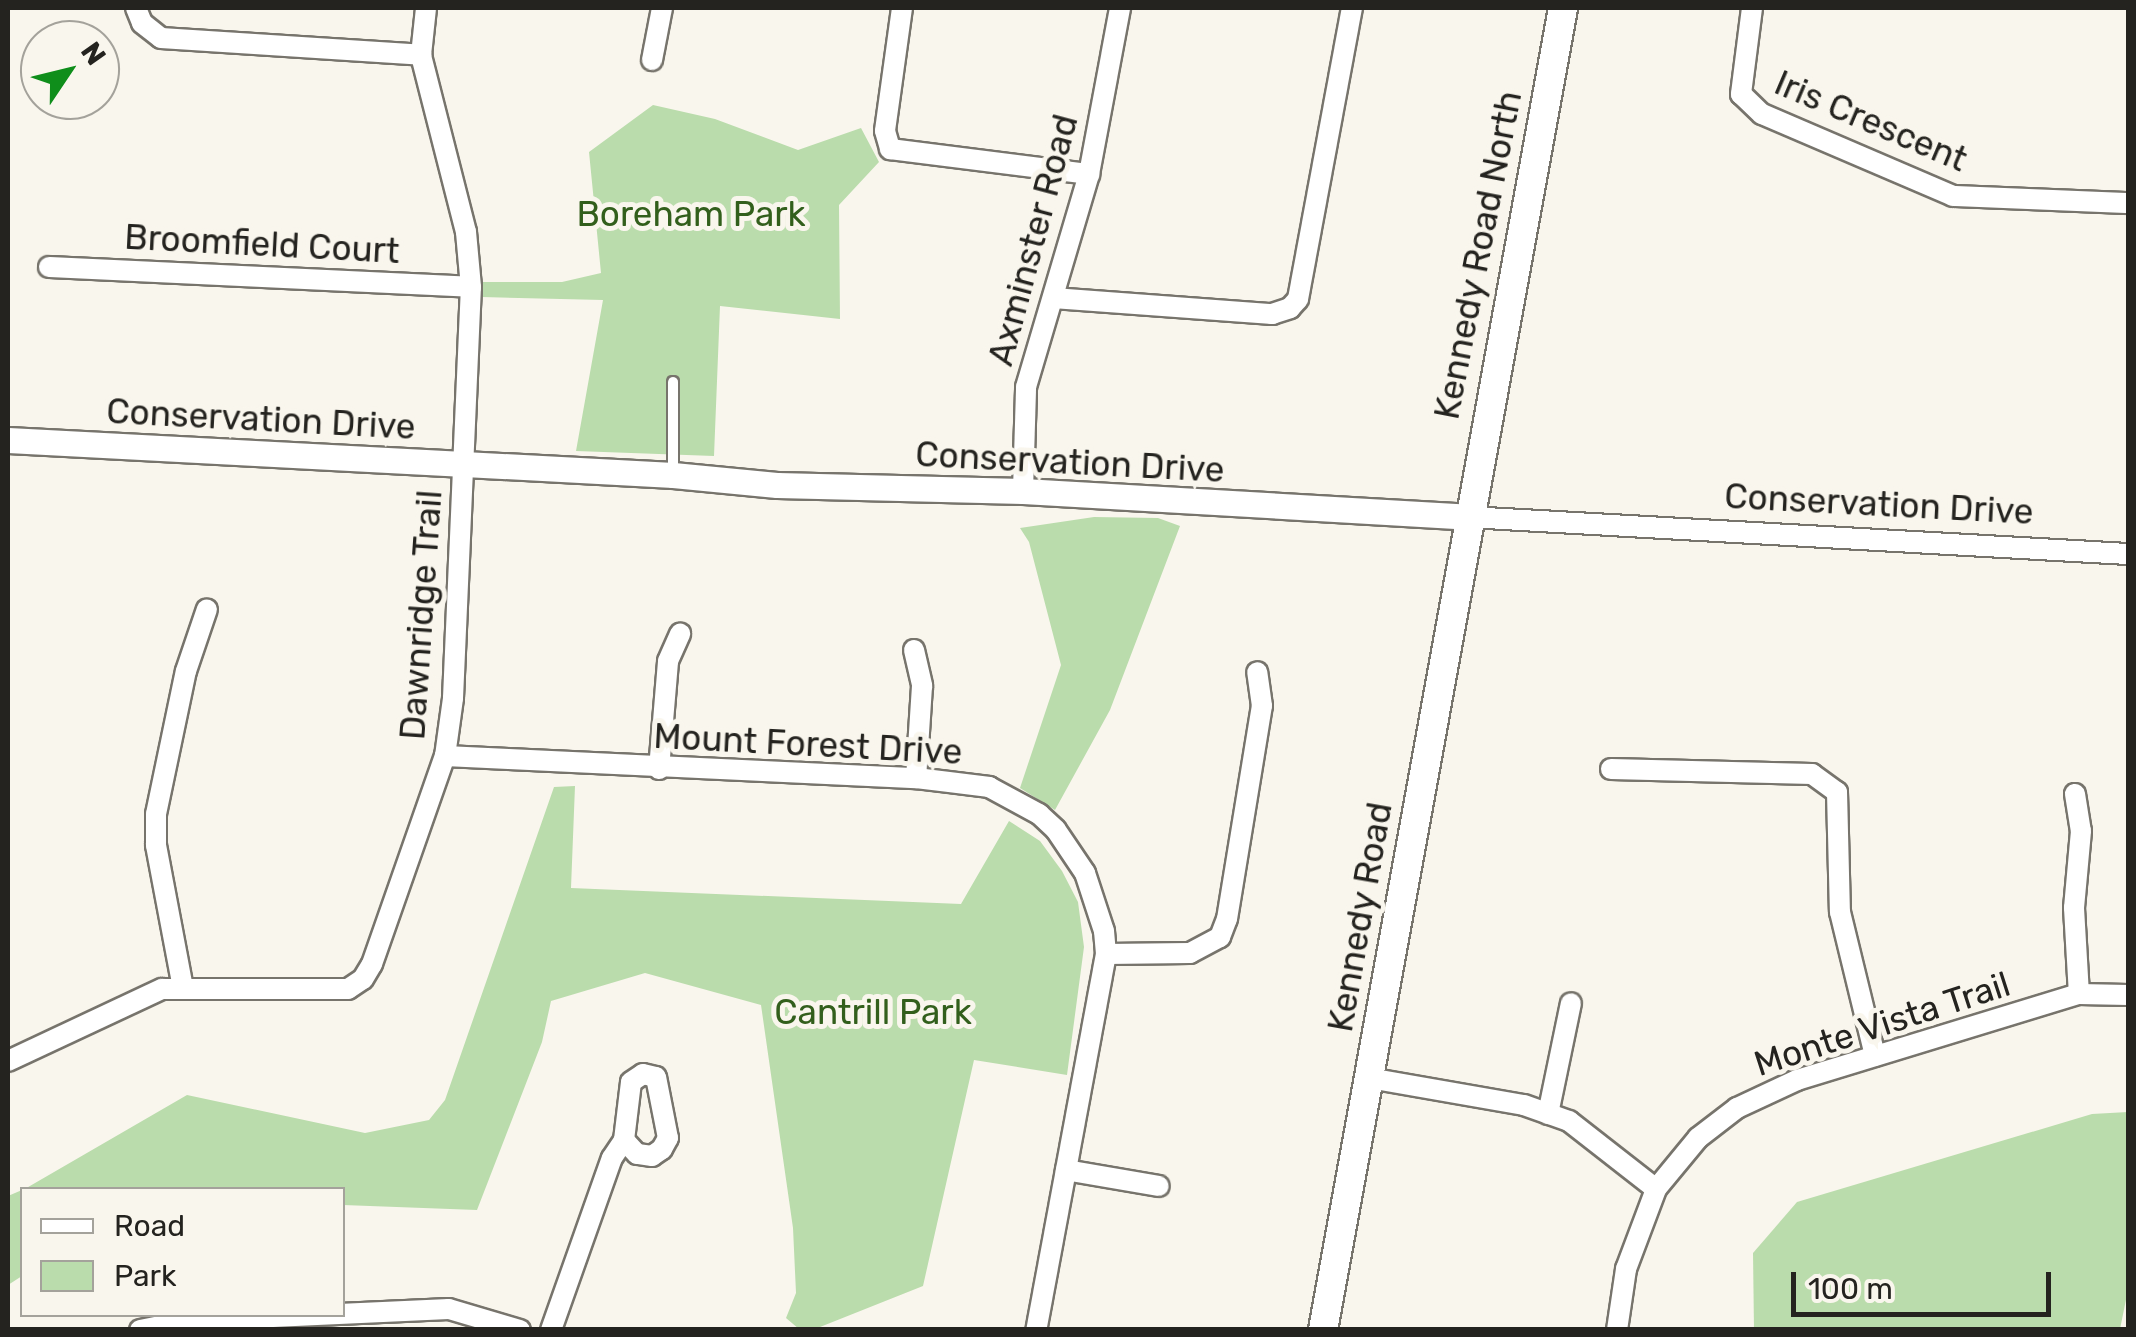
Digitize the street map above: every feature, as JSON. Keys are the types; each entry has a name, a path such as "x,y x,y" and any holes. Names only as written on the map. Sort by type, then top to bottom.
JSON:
{"main road":[{"name":"Kennedy Road North","path":"1468,517 1563,8"},
{"name":"Kennedy Road","path":"1323,1330 1468,517"}],"street":[{"path":"136,8 142,24 160,38 421,55 426,8"},
{"path":"652,60 662,8"},
{"path":"902,8 885,131 890,149 1090,174"},
{"name":"Axminster Road","path":"1023,491 1026,387 1090,174 1120,8"},
{"path":"1053,298 1272,314 1290,308 1298,299 1352,8"},
{"name":"Iris Crescent","path":"1752,8 1742,94 1762,114 1953,196 2128,203"},
{"name":"Dawnridge Trail","path":"8,1061 136,998 183,988 327,991 348,989 363,979 445,756 452,698 471,287 466,232 421,55"},
{"name":"Broomfield Court","path":"50,267 471,287"},
{"name":"Conservation Drive","path":"8,440 673,475 777,486 1023,491 2128,554"},
{"path":"183,988 156,846 156,814 186,671 207,609"},
{"path":"659,769 668,661 680,634"},
{"path":"914,650 922,686 916,778"},
{"path":"1106,954 1190,953 1220,936 1227,919 1262,706 1257,672"},
{"name":"Mount Forest Drive","path":"445,756 659,769 916,778 990,787 1039,814 1056,830 1086,873 1104,932 1106,954 1036,1330"},
{"path":"1611,769 1812,774 1837,792 1840,912 1875,1056"},
{"path":"2075,794 2081,831 2074,908 2079,994"},
{"name":"Monte Vista Trail","path":"1617,1330 1626,1269 1656,1189 1698,1138 1737,1108 1797,1080 2079,994 2128,994"},
{"path":"1548,1114 1571,1004"},
{"path":"1369,1078 1524,1105 1548,1114 1593,1137 1656,1189"},
{"path":"551,1330 612,1158 624,1140"},
{"path":"1066,1170 1159,1186"},
{"path":"345,1313 449,1309 520,1330"},
{"path":"140,1330 185,1320 257,1317"}],"lane":[{"path":"673,382 673,475"}],"green space":[{"name":"Boreham Park","path":"653,105 715,119 798,150 861,128 879,162 839,205 840,319 720,306 714,456 576,451 603,300 482,297 481,282 562,282 601,273 589,152"},
{"path":"1094,517 1158,518 1180,526 1110,710 1055,810 1020,788 1061,665 1029,542 1020,528"},
{"name":"Cantrill Park","path":"575,786 571,888 961,904 1009,821 1040,841 1078,902 1084,947 1067,1075 974,1060 923,1286 815,1329 799,1329 786,1318 796,1293 793,1228 761,1005 645,973 551,1001 542,1042 477,1210 345,1205 345,1187 28,1187 187,1095 365,1133 429,1120 445,1100 554,787"},
{"path":"2128,1112 2128,1290 2120,1329 1754,1329 1753,1253 1797,1202 2092,1114"},
{"path":"20,1191 20,1277 8,1285 8,1196"}]}
